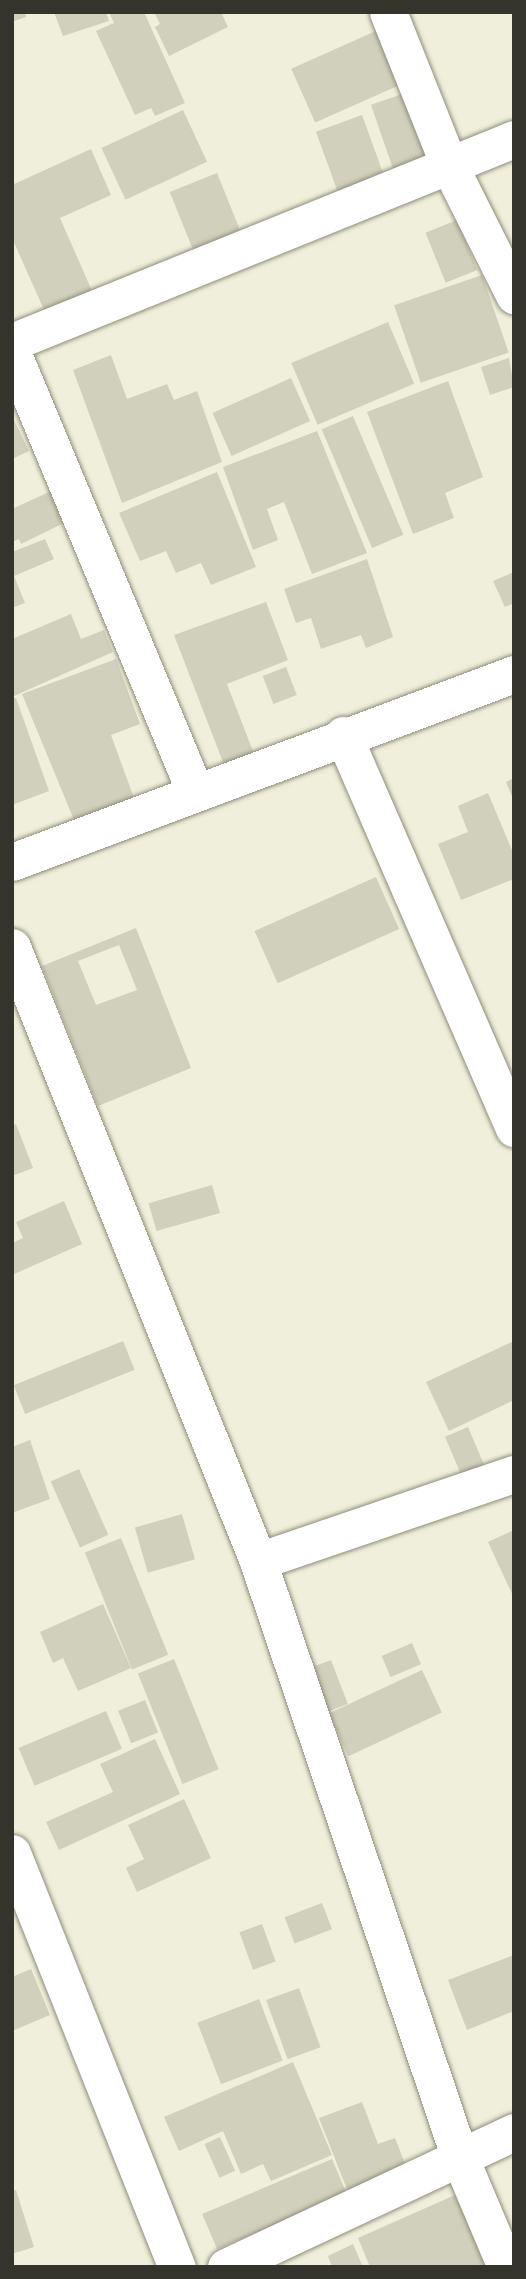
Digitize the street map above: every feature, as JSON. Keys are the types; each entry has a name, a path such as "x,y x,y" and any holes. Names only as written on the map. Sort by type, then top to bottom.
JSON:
{"street":[{"path":"388,12 448,163 514,295"},
{"path":"12,342 448,163 514,139"},
{"path":"12,352 195,792"},
{"path":"12,862 343,735 514,674"},
{"path":"343,735 514,1128"},
{"path":"12,947 258,1560 460,2158 506,2267"},
{"path":"258,1560 514,1474"},
{"path":"12,1853 177,2267"},
{"path":"226,2267 514,2132"}],"building":[{"path":"12,12 25,12 26,17 12,22"},
{"path":"54,12 106,12 109,21 63,36"},
{"path":"109,12 144,12 185,103 155,116 151,108 135,115 96,31 114,23"},
{"path":"154,12 221,12 228,27 169,56 155,27 160,24"},
{"path":"378,30 402,84 315,123 291,69"},
{"path":"405,93 428,160 394,172 371,105"},
{"path":"183,110 207,162 126,200 101,148"},
{"path":"362,115 385,179 339,196 316,132"},
{"path":"91,149 111,195 60,218 92,291 45,312 12,238 12,185"},
{"path":"217,173 242,234 194,253 170,192"},
{"path":"457,220 477,270 446,283 425,233"},
{"path":"482,275 509,353 421,383 394,305"},
{"path":"388,322 414,384 318,425 291,363"},
{"path":"111,355 127,399 167,384 174,400 197,391 222,462 122,503 73,370"},
{"path":"509,358 514,387 490,395 481,367"},
{"path":"291,378 310,421 232,456 212,413"},
{"path":"448,381 483,477 445,493 454,518 413,534 367,412"},
{"path":"12,416 29,451 12,459"},
{"path":"353,416 403,535 372,548 322,429"},
{"path":"317,431 367,553 312,574 284,502 267,509 278,540 253,550 223,467"},
{"path":"217,472 256,567 211,585 201,563 176,573 166,551 140,561 119,513"},
{"path":"51,491 66,522 21,544 19,539 12,542 12,509"},
{"path":"45,539 54,559 14,576 25,603 12,608 12,552"},
{"path":"367,559 393,637 366,648 361,635 321,649 311,618 296,623 284,589"},
{"path":"514,572 514,603 505,607 493,581"},
{"path":"266,602 288,660 227,684 256,759 226,770 174,635"},
{"path":"71,614 81,639 104,630 113,652 14,696 12,639"},
{"path":"116,659 140,724 111,735 134,798 74,820 22,694"},
{"path":"286,667 297,695 273,704 263,676"},
{"path":"16,698 49,791 12,805 12,699"},
{"path":"514,778 514,801 506,782"},
{"path":"488,793 514,855 514,879 461,900 438,844 468,832 458,806"},
{"path":"376,877 399,929 278,983 254,931"},
{"path":"136,928 191,1068 98,1106 42,966","holes":["119,945 137,990 96,1005 78,961"]},
{"path":"16,1124 33,1168 12,1176 12,1126"},
{"path":"212,1185 220,1213 157,1231 149,1203"},
{"path":"64,1201 82,1244 12,1275 12,1243 23,1238 16,1222"},
{"path":"123,1341 135,1370 25,1414 14,1385"},
{"path":"514,1341 514,1400 449,1431 426,1382"},
{"path":"468,1427 484,1465 461,1475 445,1437"},
{"path":"30,1440 50,1499 12,1513 12,1447"},
{"path":"79,1469 108,1535 80,1547 51,1482"},
{"path":"182,1514 195,1559 148,1573 135,1528"},
{"path":"514,1530 514,1598 488,1542"},
{"path":"121,1538 168,1655 132,1669 85,1553"},
{"path":"103,1604 131,1668 78,1691 63,1658 53,1663 40,1632"},
{"path":"412,1643 421,1664 391,1677 382,1656"},
{"path":"174,1659 219,1769 182,1784 138,1674"},
{"path":"331,1660 348,1704 324,1713 307,1669"},
{"path":"422,1670 442,1713 349,1756 329,1714"},
{"path":"145,1700 158,1732 131,1743 118,1711"},
{"path":"106,1711 122,1749 35,1786 19,1748"},
{"path":"155,1739 180,1794 59,1850 46,1822 113,1792 100,1764"},
{"path":"184,1799 211,1858 137,1892 126,1868 144,1859 128,1825"},
{"path":"322,1903 332,1929 295,1943 285,1917"},
{"path":"262,1924 276,1962 253,1970 239,1932"},
{"path":"514,1955 514,2011 467,2030 448,1980"},
{"path":"31,1969 50,2015 12,2031 12,1977"},
{"path":"299,1988 321,2047 288,2059 266,2000"},
{"path":"259,1999 283,2061 221,2084 197,2023"},
{"path":"293,2062 332,2155 271,2181 263,2164 241,2174 223,2131 179,2151 164,2117"},
{"path":"362,2102 378,2144 395,2138 407,2169 348,2192 319,2118"},
{"path":"220,2137 235,2171 220,2178 204,2144"},
{"path":"332,2159 347,2194 217,2249 202,2214"},
{"path":"16,2190 34,2247 12,2254 12,2191"},
{"path":"455,2195 486,2267 370,2267 358,2238"},
{"path":"353,2244 363,2267 332,2267 328,2256"}]}
